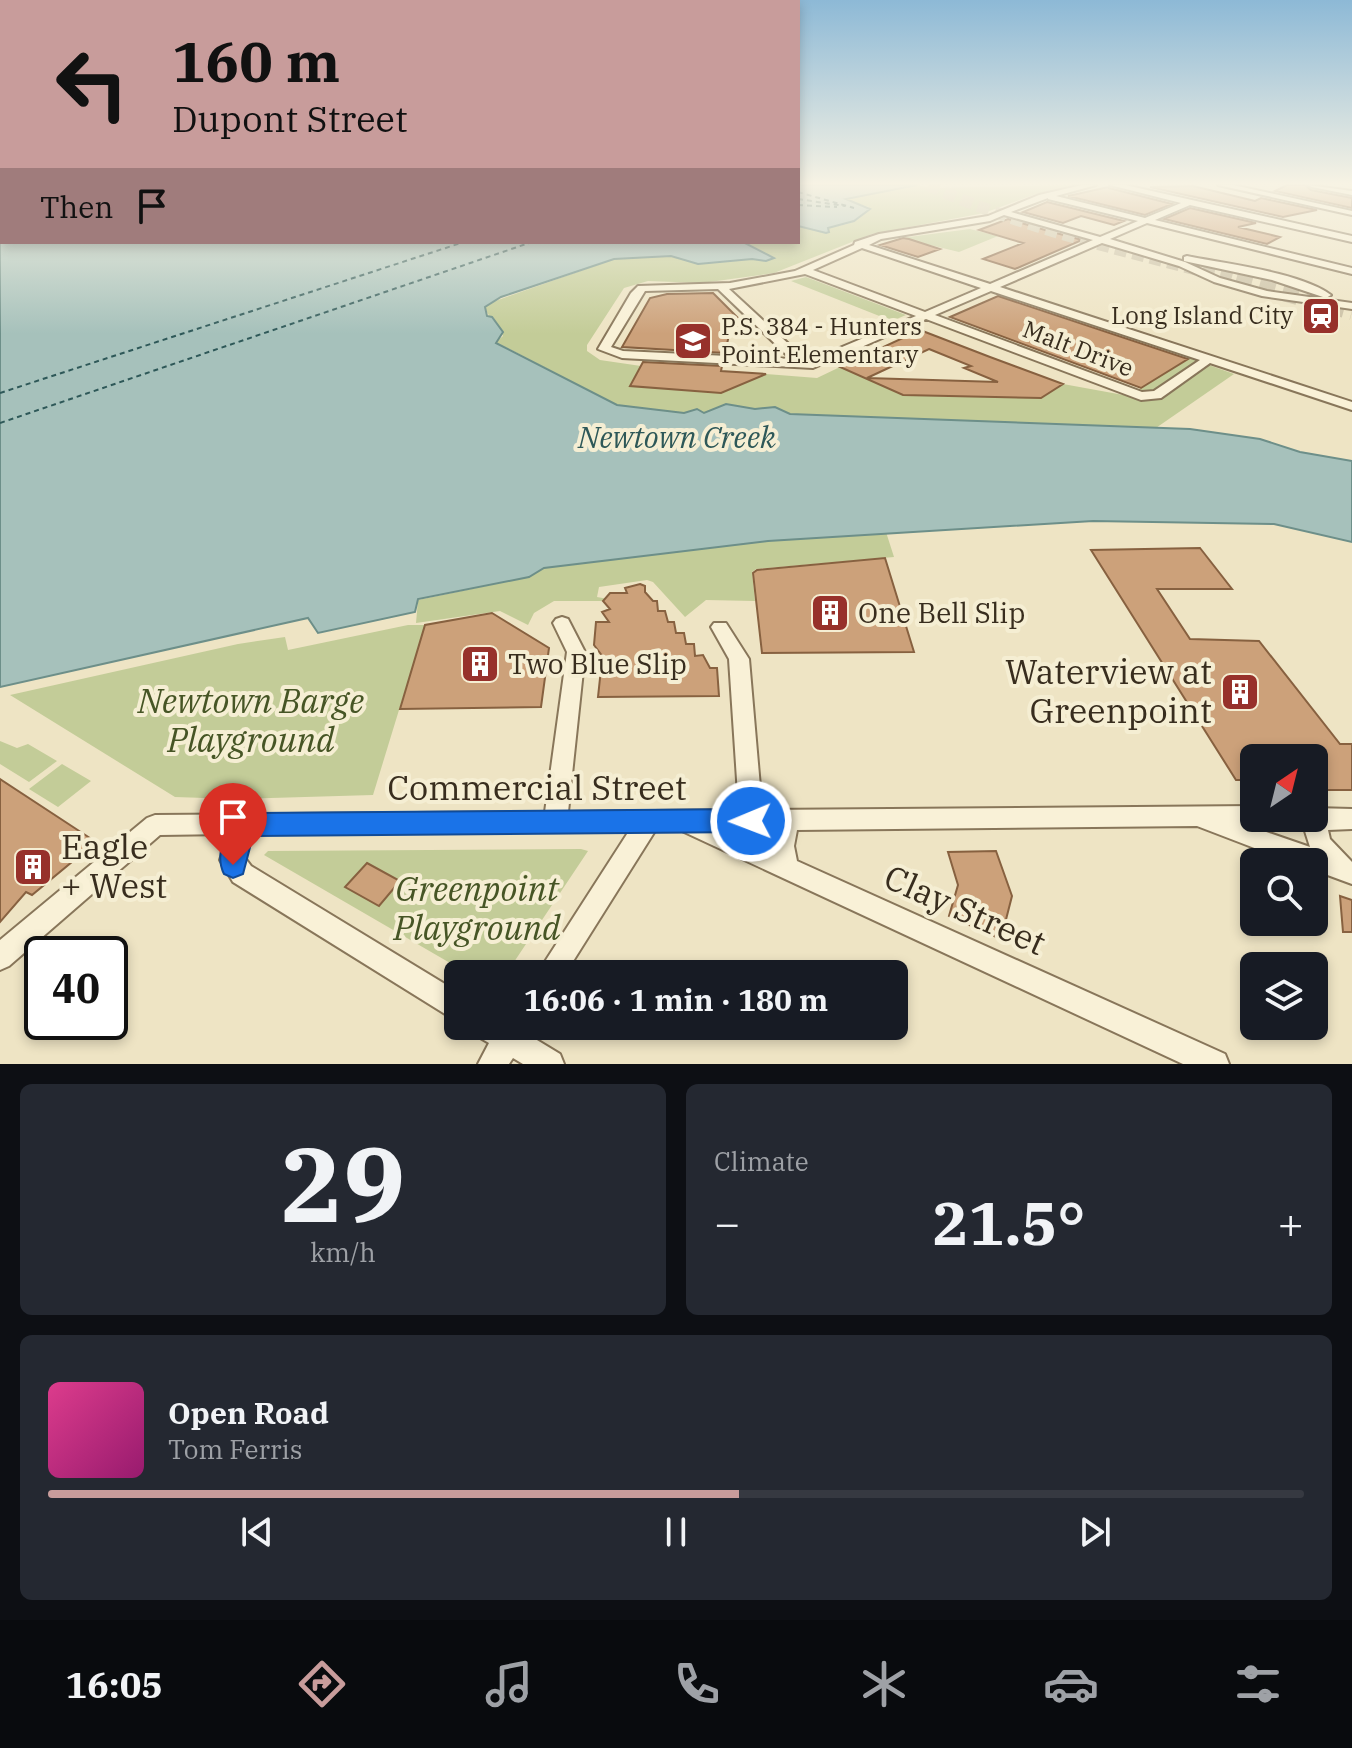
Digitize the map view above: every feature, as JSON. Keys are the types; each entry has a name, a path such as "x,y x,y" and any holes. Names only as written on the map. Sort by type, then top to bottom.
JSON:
{"street":[{"path":"890,235 858,244 804,270 720,286 642,288 604,347 606,351 815,363 1113,235"},
{"path":"1082,235 1182,264 1222,282 1283,296 1352,306"},
{"path":"1204,235 1352,271"},
{"path":"858,244 1352,406"},
{"path":"1134,249 1238,267 1298,284 1338,303"},
{"name":"Malt Drive","path":"804,270 1141,396 1157,395 1209,359"},
{"path":"1283,296 1299,293 1298,284"},
{"path":"720,286 803,364"},
{"path":"1338,303 1352,292"},
{"path":"555,822 576,652 562,623"},
{"path":"720,627 739,659 751,821"},
{"name":"Commercial Street","path":"0,957 155,825 1240,817"},
{"path":"1196,819 1348,872"},
{"path":"1328,819 1352,819"},
{"path":"788,820 781,849 789,870"},
{"name":"Clay Street","path":"685,821 1215,1064"},
{"path":"559,960 648,822"},
{"path":"244,824 232,860 242,874 444,999"},
{"path":"1316,832 1329,857 1348,872"},
{"path":"492,1064 500,1040"},
{"path":"518,1040 550,1064"}],"green space":[{"path":"800,235 870,235 774,273 702,283 648,281 624,288 587,345 587,351 600,360 641,366 631,386 721,393 766,374 817,378 840,367 903,395 1041,398 1063,384 1129,396 1189,358 1234,374 1153,430 790,414 775,407 755,409 726,404 704,413 697,409 684,413 617,405 496,342 503,336 485,307 614,259 671,256 698,264 752,259 766,261 773,258 747,244 800,244"},
{"path":"927,235 998,236 959,252 901,238"},
{"path":"806,277 906,315 892,321 791,281"},
{"path":"886,532 894,557 756,569 752,572 755,601 706,600 685,617 653,582 647,580 599,587 597,597 608,599 604,601 554,601 534,613 528,625 500,611 416,623 418,600 529,577 544,568 765,541"},
{"name":"Newtown Barge Playground","path":"408,625 425,625 373,795 235,799 175,797 10,695 238,644 285,637 288,650"},
{"path":"0,741 17,748 28,744 57,761 29,782 0,764"},
{"path":"62,764 91,781 58,807 29,789"},
{"name":"Greenpoint Playground","path":"268,851 588,851 515,960 445,960 264,855"}],"water":[{"name":"Newtown Creek","path":"0,244 747,244 774,258 698,264 671,256 614,259 501,297 485,307 487,316 492,317 503,332 496,343 617,405 684,413 697,409 704,413 726,404 755,409 775,407 790,414 1190,429 1260,439 1300,452 1352,461 1352,542 1274,524 1093,521 768,541 544,568 529,577 418,599 415,612 318,633 308,618 0,687"}],"building":[{"path":"995,235 1063,235 1082,240 1015,269 983,259 1023,243"},
{"path":"1228,235 1280,237 1267,244"},
{"path":"903,238 940,249 918,257 880,245"},
{"path":"713,293 746,326 731,326 725,353 622,347 650,298 667,294"},
{"path":"998,296 1188,359 1141,388 950,317"},
{"path":"920,330 1063,384 1041,398 903,395 840,367","holes":["929,349 971,366 964,368 998,382 867,378"]},
{"path":"643,362 722,366 721,371 766,374 721,393 630,386"},
{"name":"Waterview at Greenpoint","path":"1200,548 1232,589 1157,589 1190,639 1259,641 1340,744 1352,744 1352,790 1328,790 1328,744 1240,744 1240,780 1236,780 1091,550"},
{"name":"One Bell Slip","path":"885,558 914,652 762,653 753,573 757,570"},
{"path":"640,584 645,586 645,592 653,601 657,601 658,611 665,611 668,622 674,622 676,633 684,633 686,644 694,644 695,656 703,655 710,668 717,668 719,696 598,697 601,669 597,664 606,661 594,645 596,622 609,622 602,612 610,609 603,601 610,593 627,593 625,588"},
{"name":"Two Blue Slip","path":"492,613 549,648 541,707 400,709 425,625"},
{"name":"Eagle + West","path":"0,779 96,842 32,895 26,892 0,922"},
{"path":"996,851 1012,896 1001,939 949,916 958,885 948,852"},
{"path":"367,863 400,881 379,906 345,887"},
{"path":"1340,896 1352,900 1352,932 1343,932"}],"ferry route":[{"path":"0,393 458,244"},
{"path":"0,423 526,244"}],"tunnel":[{"path":"1066,235 1243,282"},
{"path":"1236,280 1352,312"}],"place":[{"name":"Long Island City","path":"1321,316"},
{"name":"P.S. 384 - Hunters Point Elementary","path":"693,341"},
{"name":"One Bell Slip","path":"830,613"},
{"name":"Two Blue Slip","path":"480,664"},
{"name":"Waterview at Greenpoint","path":"1240,692"},
{"name":"Eagle + West","path":"33,867"}],"route":[{"path":"233,865 232,853 244,824 751,821"}]}
